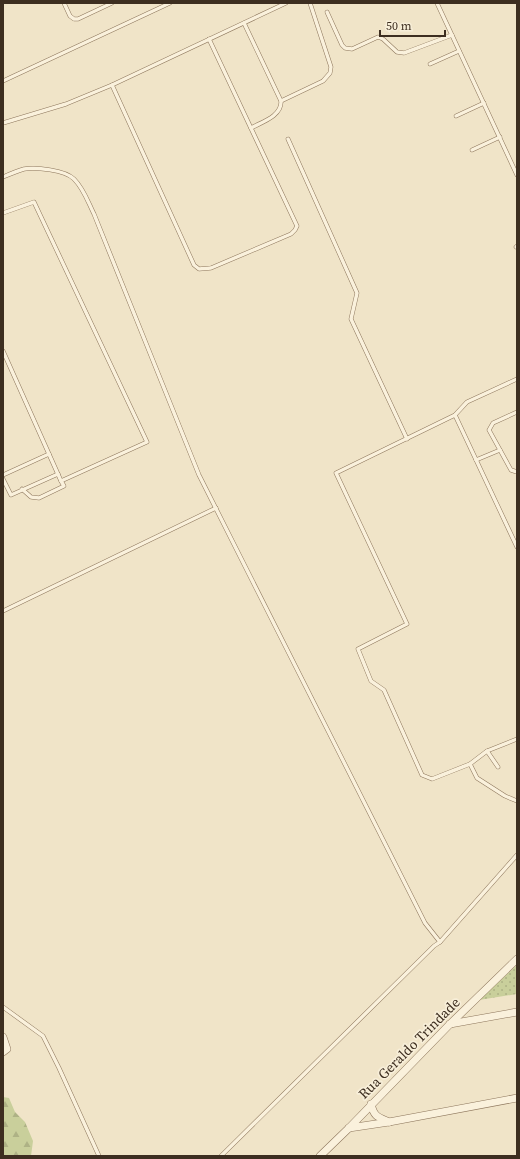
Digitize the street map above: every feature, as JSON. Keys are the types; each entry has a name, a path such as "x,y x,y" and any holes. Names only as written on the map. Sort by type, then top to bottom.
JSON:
{"street":[{"name":"Rua Geraldo Trindade","path":"320,1156 450,1024 517,959"},
{"path":"450,1024 517,1012"},
{"path":"3,1037 5,1050"},
{"path":"349,1128 517,1098"},
{"path":"371,1104 372,1110 376,1117 389,1122"}],"lane":[{"path":"64,3 70,16 74,19 78,19 112,3"},
{"path":"3,81 170,3"},
{"path":"3,123 66,104 112,85 286,3"},
{"path":"281,101 323,81 330,73 331,67 310,3"},
{"path":"437,3 517,175"},
{"path":"327,12 342,45 345,48 352,48 378,37 384,39 397,52 404,53 452,35"},
{"path":"244,23 281,101 281,107 277,113 251,128"},
{"path":"112,85 194,265 199,270 211,268 291,234 297,226 209,39"},
{"path":"430,64 460,51"},
{"path":"456,116 484,103"},
{"path":"472,150 500,137"},
{"path":"288,140 357,293 351,319 407,439"},
{"path":"3,177 23,169 56,171 73,178 82,188 94,214 199,475 425,923 440,942"},
{"path":"3,213 34,202 147,442 61,481"},
{"path":"3,352 64,486 39,498 31,497 22,489"},
{"path":"517,379 467,402 455,415 336,473 407,624 358,649 371,681 384,690 422,775 432,779 470,764 487,751 517,739"},
{"path":"517,412 493,423 489,430 511,470 517,472"},
{"path":"455,415 517,547"},
{"path":"476,460 500,450"},
{"path":"3,475 49,454"},
{"path":"3,479 11,495 58,474"},
{"path":"3,611 150,542 216,508"},
{"path":"487,751 498,767"},
{"path":"470,764 477,778 505,796 517,801"},
{"path":"222,1156 440,942 517,855"},
{"path":"3,1007 43,1036 99,1156"}],"green space":[{"path":"517,965 517,994 479,1000"},
{"path":"3,1097 9,1098 15,1112 25,1122 33,1141 31,1156 3,1156"}]}
